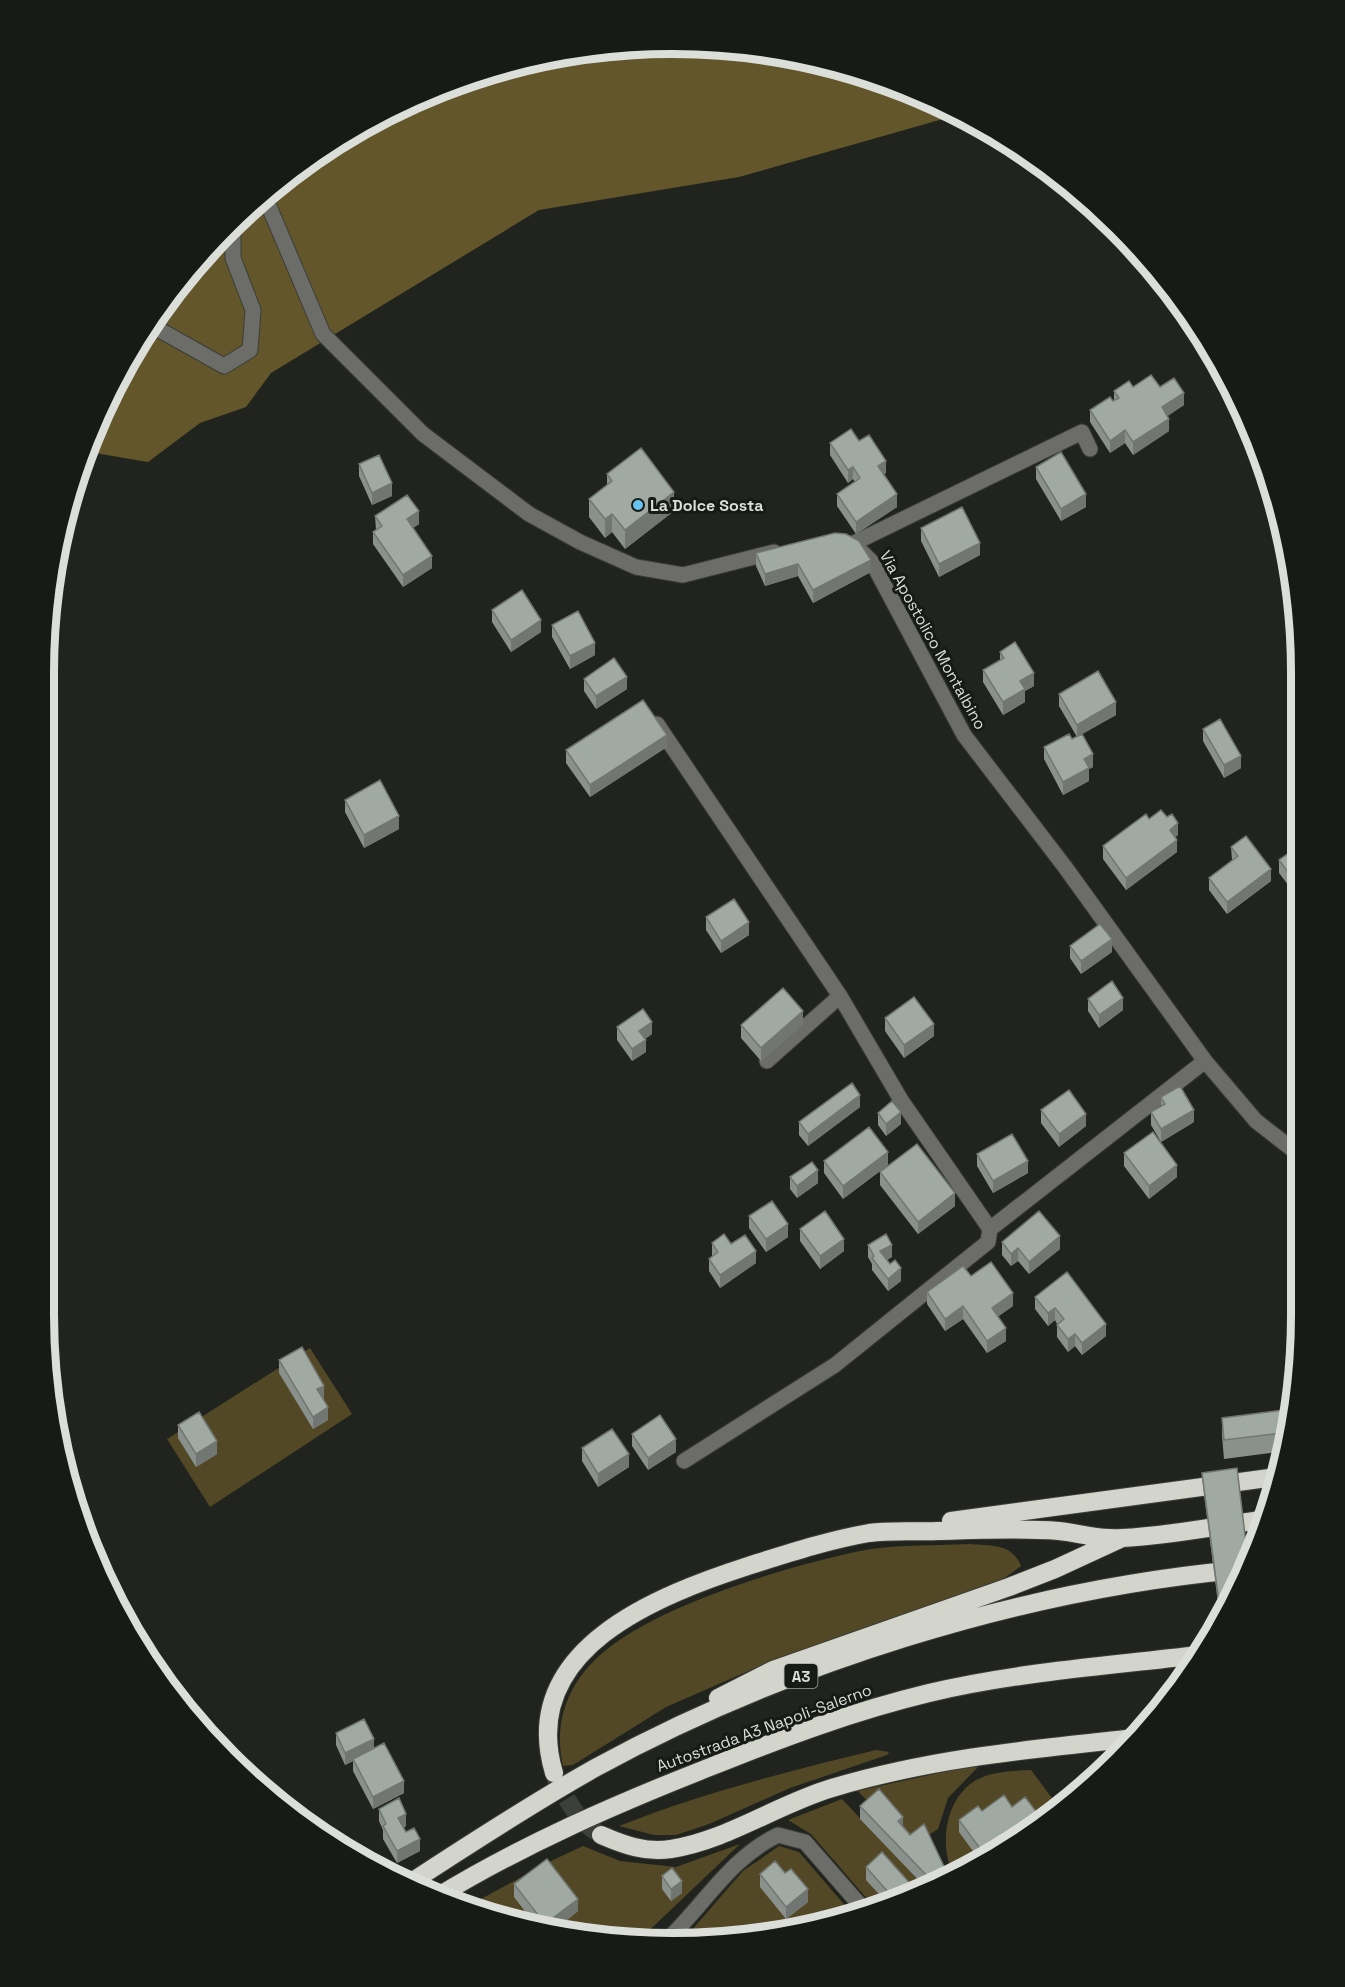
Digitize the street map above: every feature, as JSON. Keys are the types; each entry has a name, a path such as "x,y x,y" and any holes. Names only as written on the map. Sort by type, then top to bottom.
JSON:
{"highway":[{"name":"A3","path":"554,1773 547,1737 552,1702 572,1665 608,1630 654,1603 717,1576 805,1548 870,1533 1269,1478"},
{"name":"A3","path":"870,1533 1020,1529 1120,1539 1255,1521"},
{"name":"A3","path":"647,1742 705,1704 773,1670 1009,1587 1120,1539"},
{"name":"Autostrada A3 Napoli-Salerno","path":"418,1878 512,1816 647,1742 802,1675 944,1627 1079,1594 1156,1580 1235,1570"},
{"name":"Autostrada A3 Napoli-Salerno","path":"448,1891 530,1845 616,1804 756,1749 872,1708 989,1681 1188,1656"},
{"path":"601,1835 638,1849 672,1849 712,1837 797,1800 893,1771 955,1758 1122,1740"}],"street":[{"path":"268,204 323,334 423,434 529,514 580,542 636,567 683,575 784,550"},
{"path":"158,329 224,366 250,351 254,310 233,258 233,237"},
{"path":"854,543 1082,432 1090,449"},
{"name":"Via Apostolico Montalbino","path":"840,536 854,543 872,562 964,735 1065,867 1205,1061 1256,1121 1291,1148"},
{"path":"648,710 840,996 901,1100 990,1229"},
{"path":"766,1061 840,996"},
{"path":"684,1461 835,1365 988,1242 990,1229 1205,1061"},
{"path":"677,1933 735,1863 763,1842 778,1835 805,1842 859,1904"}],"shaded area":[{"path":"632,55 713,55 753,59 833,75 909,101 946,118 739,177 539,210 271,373 246,407 200,423 148,462 95,453 118,399 137,363 182,296 235,235 296,182 363,137 436,101 512,75 592,59"},
{"path":"310,1348 352,1414 210,1507 167,1439"},
{"path":"969,1544 1006,1549 1012,1553 1021,1566 999,1582 760,1666 666,1707 573,1765 563,1766 561,1723 575,1685 593,1662 645,1624 718,1592 830,1558 886,1547"},
{"path":"876,1750 889,1752 887,1755 790,1788 709,1824 676,1835 654,1835 619,1826 714,1793"},
{"path":"965,1767 978,1767 948,1798 938,1829 910,1847 858,1791"},
{"path":"1031,1770 1054,1801 1016,1829 950,1867 947,1851 947,1825 956,1801 973,1782 1001,1772"},
{"path":"842,1799 920,1881 869,1901 811,1834 788,1820"},
{"path":"740,1844 647,1932 592,1928 552,1921 477,1901 583,1846 620,1861 676,1867"},
{"path":"779,1846 799,1852 847,1908 753,1928 690,1933 743,1871"}],"building":[{"path":"1151,375 1160,387 1174,378 1184,393 1162,407 1169,419 1133,442 1125,430 1110,441 1090,410 1110,397 1113,401 1119,398 1114,391 1129,381 1133,387"},
{"path":"851,429 859,441 869,435 886,461 878,466 897,494 856,522 837,494 860,478 853,467 848,470 830,443"},
{"path":"641,448 674,492 625,530 612,514 605,519 589,499 612,481 607,474"},
{"path":"1061,452 1086,494 1061,509 1036,467"},
{"path":"379,455 392,483 372,493 359,464"},
{"path":"407,495 419,511 407,519 432,556 403,575 373,532 382,526 375,516"},
{"path":"962,507 980,543 939,564 921,528"},
{"path":"835,533 846,534 859,541 871,560 813,590 798,564 765,574 756,553"},
{"path":"522,590 541,620 511,640 492,610"},
{"path":"578,611 595,643 570,656 552,625"},
{"path":"1015,642 1034,673 1020,681 1025,689 1003,702 983,670 1004,658 1000,652"},
{"path":"614,658 627,677 596,696 584,679"},
{"path":"1098,671 1116,702 1077,725 1059,694"},
{"path":"643,700 667,735 590,785 566,750"},
{"path":"1220,719 1241,756 1224,765 1203,729"},
{"path":"1069,734 1072,739 1082,734 1093,754 1084,759 1089,768 1063,782 1044,747"},
{"path":"380,780 399,816 364,835 345,800"},
{"path":"1161,810 1167,817 1172,814 1178,823 1170,830 1177,840 1126,878 1103,846 1146,814 1149,819"},
{"path":"1246,836 1271,869 1227,902 1209,878 1238,856 1231,847"},
{"path":"1291,852 1291,876 1279,860"},
{"path":"734,899 749,922 721,941 706,917"},
{"path":"1100,924 1112,939 1081,961 1070,946"},
{"path":"1112,981 1123,998 1099,1015 1088,999"},
{"path":"783,988 803,1011 761,1048 741,1025"},
{"path":"914,997 934,1024 904,1045 885,1018"},
{"path":"643,1009 652,1022 639,1031 646,1040 632,1049 617,1027"},
{"path":"852,1083 860,1095 808,1134 799,1122"},
{"path":"1180,1086 1194,1110 1161,1129 1151,1112 1165,1104 1161,1097"},
{"path":"1069,1090 1086,1114 1059,1134 1041,1110"},
{"path":"892,1101 901,1112 886,1124 878,1113"},
{"path":"869,1127 888,1152 843,1186 824,1161"},
{"path":"1153,1132 1177,1165 1149,1186 1124,1153"},
{"path":"1012,1134 1028,1161 993,1181 977,1154"},
{"path":"917,1144 955,1193 918,1222 880,1172"},
{"path":"812,1162 818,1170 797,1186 790,1177"},
{"path":"772,1201 788,1224 766,1239 749,1216"},
{"path":"825,1211 844,1239 820,1256 800,1229"},
{"path":"1039,1211 1060,1236 1029,1262 1018,1248 1011,1254 1002,1242"},
{"path":"724,1234 731,1244 745,1235 756,1251 720,1275 709,1259 718,1252 712,1243"},
{"path":"886,1234 892,1245 880,1251 890,1264 895,1260 901,1268 888,1279 872,1258 874,1256 868,1245"},
{"path":"991,1262 1013,1293 992,1308 1006,1328 987,1341 963,1306 945,1319 927,1292 963,1266 971,1276"},
{"path":"1067,1272 1106,1324 1082,1343 1075,1334 1068,1339 1057,1325 1064,1319 1055,1308 1048,1313 1035,1297"},
{"path":"302,1347 324,1386 317,1389 328,1407 313,1417 279,1360"},
{"path":"1283,1410 1279,1433 1224,1440 1222,1418"},
{"path":"199,1412 217,1441 196,1454 178,1425"},
{"path":"660,1415 676,1439 648,1458 632,1434"},
{"path":"612,1429 629,1454 598,1474 582,1448"},
{"path":"1237,1468 1246,1545 1219,1603 1202,1473"},
{"path":"364,1719 374,1739 345,1753 336,1733"},
{"path":"384,1743 404,1781 373,1797 353,1759"},
{"path":"879,1789 903,1817 898,1821 910,1835 924,1824 945,1869 928,1877 860,1806"},
{"path":"1004,1795 1012,1807 1025,1797 1038,1813 981,1850 959,1820 978,1806 982,1811"},
{"path":"399,1798 406,1814 398,1818 406,1832 414,1828 420,1839 397,1851 383,1826 386,1824 379,1809"},
{"path":"882,1852 911,1885 889,1893 866,1867"},
{"path":"547,1859 578,1899 550,1920 541,1918 514,1884"},
{"path":"775,1861 785,1873 791,1869 808,1889 786,1907 760,1874"},
{"path":"672,1868 682,1881 671,1889 662,1876"}],"tunnel":[{"path":"554,1775 579,1816 601,1835"}],"place":[{"name":"La Dolce Sosta","path":"638,505"}]}
